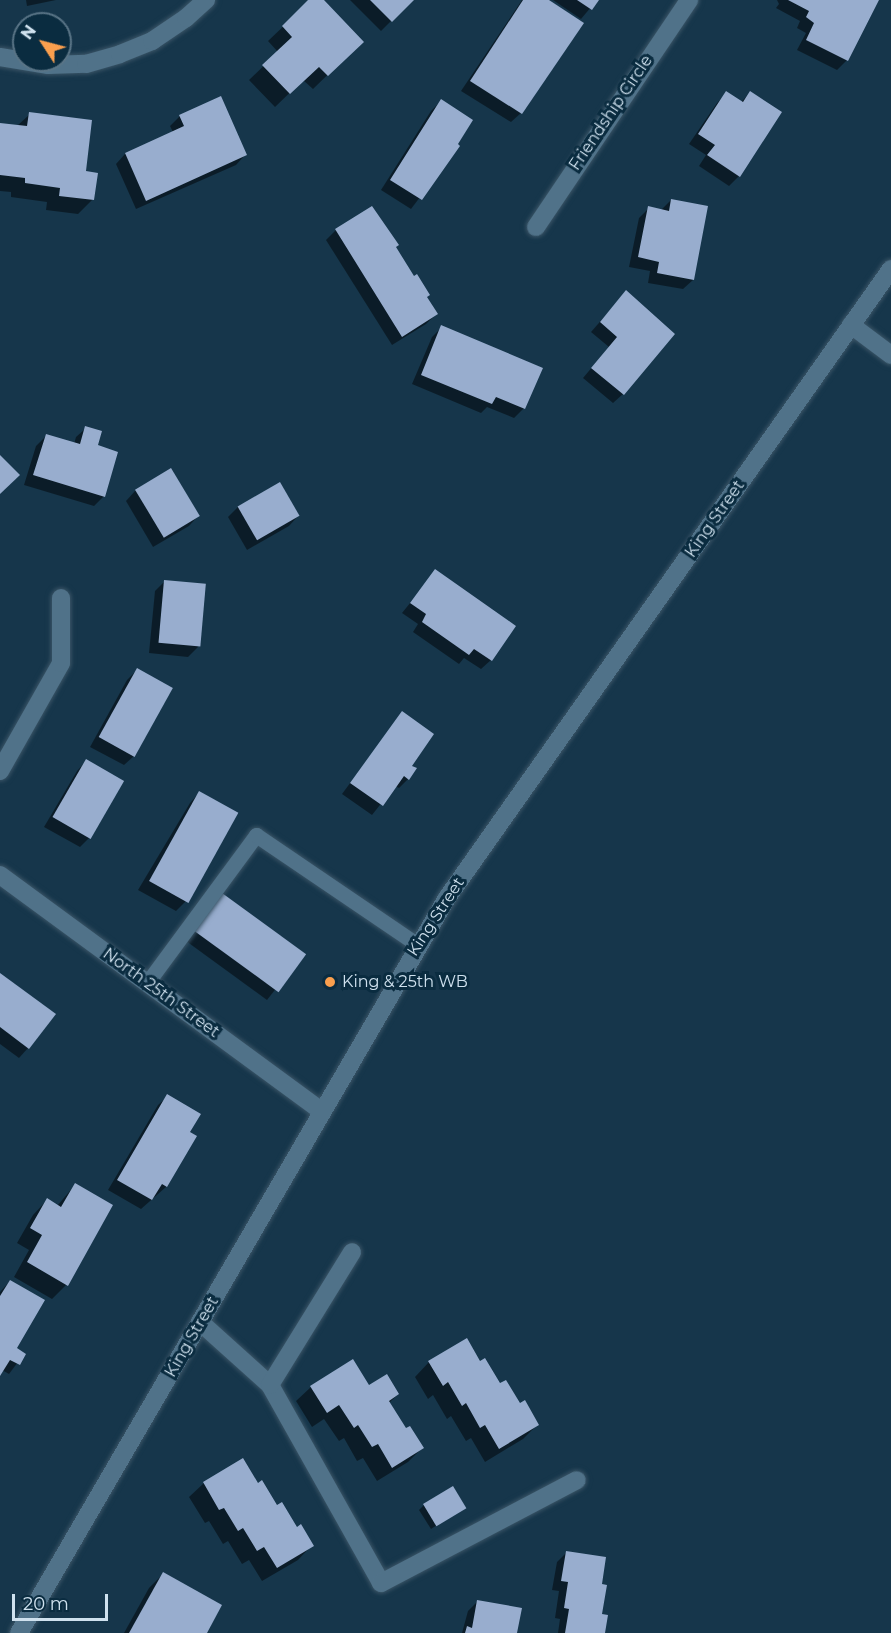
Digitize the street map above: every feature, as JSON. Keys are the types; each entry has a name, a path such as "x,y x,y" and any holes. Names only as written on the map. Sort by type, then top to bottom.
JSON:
{"street":[{"path":"0,57 48,65 86,64 152,41 186,18 206,0"},
{"name":"Friendship Circle","path":"536,228 689,0"},
{"name":"King Street","path":"19,1633 447,898 891,268"},
{"path":"851,325 891,355"},
{"path":"0,771 61,663 61,598"},
{"name":"North 25th Street","path":"0,875 321,1111"},
{"path":"270,1385 352,1252"},
{"path":"200,1322 270,1385 381,1582 577,1480"}],"lane":[{"path":"147,983 256,835 418,945"}],"building":[{"path":"308,0 324,0 364,42 328,76 319,67 290,94 262,65 292,37 282,26"},
{"path":"370,0 414,0 392,22"},
{"path":"523,0 549,0 584,23 522,114 470,81"},
{"path":"577,0 599,0 592,10"},
{"path":"788,0 879,0 848,61 806,40 814,23 806,17 809,11"},
{"path":"726,91 743,102 750,91 782,112 740,177 707,155 715,145 698,134"},
{"path":"221,96 247,155 146,201 125,153 184,126 179,115"},
{"path":"441,99 473,120 458,144 460,146 422,200 390,180"},
{"path":"29,112 92,120 86,171 98,173 94,200 59,196 60,188 25,183 25,178 0,175 0,123 27,126"},
{"path":"671,199 708,206 694,280 657,273 659,262 638,257 648,206 669,211"},
{"path":"372,206 399,245 396,247 414,276 417,274 430,295 427,297 438,314 402,337 335,229"},
{"path":"626,290 675,334 624,395 591,368 617,337 600,322"},
{"path":"441,325 543,368 525,409 496,397 492,404 421,375"},
{"path":"85,426 102,431 98,445 118,452 105,497 33,475 46,434 80,444"},
{"path":"0,455 20,475 0,494"},
{"path":"171,468 200,516 164,538 135,490"},
{"path":"280,482 300,516 257,540 238,506"},
{"path":"435,569 516,626 492,661 474,649 469,655 422,622 426,614 410,603"},
{"path":"164,580 206,584 200,646 159,643"},
{"path":"137,668 173,688 135,757 99,737"},
{"path":"402,711 434,734 412,766 417,768 409,780 404,776 383,806 350,783"},
{"path":"86,759 124,781 91,839 52,817"},
{"path":"199,791 238,813 188,903 149,881"},
{"path":"222,893 306,954 279,992 194,931"},
{"path":"0,973 56,1014 29,1049 0,1027"},
{"path":"167,1094 201,1114 190,1132 197,1136 167,1187 162,1184 152,1200 117,1180"},
{"path":"75,1183 113,1205 68,1286 27,1262 42,1235 30,1228 47,1198 61,1207"},
{"path":"10,1280 45,1300 17,1348 26,1354 20,1365 10,1360 0,1376 0,1296"},
{"path":"467,1338 480,1361 485,1358 500,1383 506,1380 520,1403 525,1400 539,1425 499,1449 485,1425 480,1428 466,1403 462,1406 448,1382 443,1386 428,1361"},
{"path":"353,1359 369,1385 387,1374 399,1394 389,1401 406,1428 410,1426 424,1448 392,1468 378,1444 372,1447 358,1425 354,1428 339,1405 327,1413 310,1386"},
{"path":"243,1458 258,1483 262,1480 277,1505 282,1502 297,1527 301,1524 314,1546 277,1568 264,1547 257,1551 243,1528 238,1531 224,1508 219,1510 203,1482"},
{"path":"453,1486 466,1508 436,1526 423,1504"},
{"path":"566,1551 606,1557 602,1584 607,1585 602,1614 608,1615 605,1633 565,1633 569,1609 564,1608 568,1582 561,1581"},
{"path":"163,1572 222,1605 207,1633 129,1633"},
{"path":"477,1600 522,1608 517,1633 465,1633 467,1626 472,1628"}],"place":[{"name":"King & 25th WB","path":"330,982"}]}
